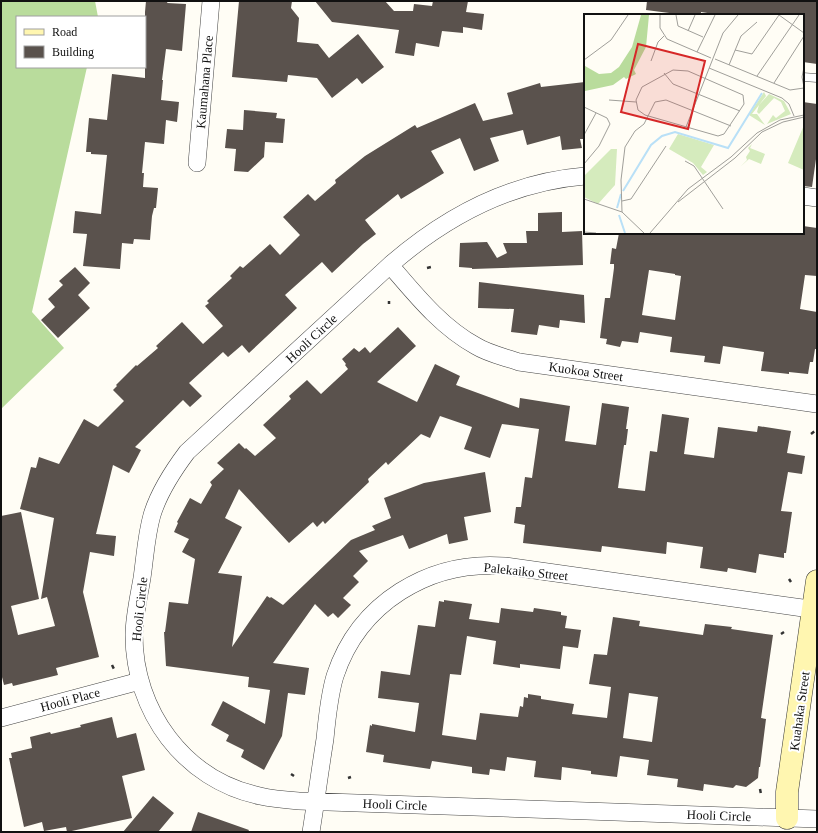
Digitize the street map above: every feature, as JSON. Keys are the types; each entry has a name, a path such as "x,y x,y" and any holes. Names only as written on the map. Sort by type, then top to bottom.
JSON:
{"street":[{"name":"Kaumahana Place","path":"197,163 211,1"},
{"name":"Hooli Circle","path":"584,176 540,183 480,204 438,227 412,245 187,452 170,475 156,503 148,534 134,634 135,658 148,705 160,727 182,753 200,770 224,784 260,796 282,800 817,819"},
{"path":"804,196 817,198"},
{"name":"Kuokoa Street","path":"390,265 446,326 477,347 519,362 817,404"},
{"name":"Palekaiko Street","path":"311,832 330,700 335,676 345,654 362,627 374,613 401,591 425,578 455,568 486,564 499,565 815,610"},
{"name":"Kuahaka Street","path":"787,818 787,792 815,610 817,581"},
{"name":"Hooli Place","path":"1,718 140,680"}],"lane":[{"path":"804,77 817,78"}],"path":[{"path":"427,268 431,267"},
{"path":"811,434 815,431"},
{"path":"112,665 114,669"},
{"path":"760,789 761,794"}],"green space":[{"path":"1,1 95,1 98,16 16,16 16,68 87,68 32,312 64,348 1,409"}],"building":[{"path":"146,1 168,1 167,3 186,4 182,51 166,49 162,80 161,100 179,102 177,122 166,120 164,144 145,142 142,173 144,173 143,187 158,188 156,208 154,208 152,216 150,240 134,239 133,244 122,243 120,269 83,266 87,234 73,233 75,211 101,214 107,155 91,154 91,152 86,152 89,118 107,120 112,74 145,78"},
{"path":"239,1 292,1 291,8 299,18 297,42 318,44 329,58 358,34 384,67 362,84 357,78 332,98 317,78 288,75 287,82 232,77"},
{"path":"315,1 385,1 394,11 413,11 414,4 432,6 433,1 468,1 466,12 484,14 482,30 463,27 463,33 442,31 439,47 416,43 414,56 395,53 399,30 332,22"},
{"path":"647,1 817,1 817,64 804,62 804,14 714,14 701,12 701,14 677,14 646,10"},
{"path":"584,82 584,139 580,139 582,148 562,150 560,136 527,145 523,130 490,138 499,161 474,171 460,138 431,151 444,173 401,199 398,194 365,220 376,234 332,273 322,262 285,295 297,308 249,353 242,345 228,357 223,352 189,383 202,396 190,407 183,400 135,447 141,450 129,473 113,465 96,534 116,536 114,556 90,552 83,592 99,657 56,668 58,675 13,686 12,683 4,685 1,673 1,516 21,512 39,599 11,606 18,635 55,626 47,597 41,599 54,518 20,509 31,467 36,468 39,457 59,464 84,419 98,427 124,401 113,390 117,386 116,385 136,365 137,366 158,348 156,346 182,322 203,344 223,326 205,306 209,303 207,301 232,278 230,276 240,266 243,268 270,244 280,255 300,235 283,217 308,194 315,201 336,183 335,180 365,156 415,125 417,128 475,103 483,121 513,114 507,93 540,83 541,87"},
{"path":"804,102 817,104 817,152 812,187 804,186"},
{"path":"244,110 277,113 276,118 285,119 283,143 265,142 264,157 248,172 234,171 236,149 225,148 227,129 243,130"},
{"path":"562,212 562,232 582,231 583,265 472,269 459,267 460,243 487,242 497,258 507,253 503,243 527,243 526,231 538,231 538,213"},
{"path":"804,226 817,228 817,276 805,275 800,309 817,312 817,349 815,349 813,362 810,362 808,374 789,372 789,374 761,371 764,352 723,346 720,364 704,362 705,356 670,352 672,337 640,332 638,343 622,341 620,347 606,344 607,339 600,338 605,298 610,298 614,268 614,264 610,264 612,248 616,249 619,234 804,234","holes":["649,270 681,276 675,320 642,315"]},
{"path":"75,267 90,283 78,295 90,308 58,338 41,320 55,307 48,299 63,285 59,281"},
{"path":"479,282 584,295 585,323 560,320 559,328 539,325 537,335 511,332 514,309 478,308"},
{"path":"398,327 416,346 377,382 417,402 435,364 460,376 456,385 519,408 520,398 570,406 565,441 596,445 602,403 629,407 626,429 628,429 626,445 624,445 618,488 645,491 650,451 657,452 662,414 689,418 684,454 714,458 718,427 757,432 758,426 791,431 787,453 805,456 802,474 788,472 781,511 792,512 786,553 784,553 784,558 759,554 756,573 728,568 727,572 700,568 703,547 667,542 666,554 602,546 601,552 523,543 525,525 514,523 516,507 521,507 525,477 532,478 539,429 502,424 490,458 464,449 472,427 440,416 430,438 421,434 388,465 386,462 368,479 369,482 325,524 323,521 317,527 313,522 289,543 239,489 225,518 242,527 218,573 242,576 232,647 267,596 283,605 351,540 375,530 372,526 391,518 384,498 424,483 485,472 491,512 464,517 468,540 449,544 447,534 409,549 403,535 359,551 368,561 353,576 359,582 343,598 351,605 338,618 333,613 328,617 315,604 273,663 309,668 305,695 288,693 282,736 264,770 241,757 244,750 226,741 229,735 211,725 223,701 265,724 270,690 248,687 249,677 166,666 164,632 169,602 188,604 195,559 182,552 189,539 174,532 178,523 177,522 190,498 201,504 212,485 210,482 224,469 217,463 239,443 255,456 276,438 263,425 291,399 289,396 307,380 321,394 348,369 342,359 354,348 359,352 365,347 370,353"},
{"path":"444,600 472,604 469,619 499,623 501,608 533,612 534,608 561,612 561,615 567,616 565,628 581,630 578,648 563,646 560,669 520,664 520,668 493,664 496,641 467,636 461,675 450,674 442,735 476,740 480,713 518,717 520,706 523,707 524,697 528,698 528,694 541,696 541,699 574,704 572,714 607,718 611,687 589,684 594,654 607,655 613,617 640,621 639,626 703,635 705,624 732,627 731,629 773,635 761,718 766,719 758,778 746,787 736,785 733,788 704,784 703,791 677,787 678,779 647,775 649,760 620,756 617,777 591,774 591,771 562,767 561,780 534,777 536,761 507,757 505,771 490,769 489,775 472,773 472,767 432,761 430,769 383,762 384,755 366,752 370,725 372,726 372,724 415,732 419,703 378,698 381,671 410,675 418,625 435,627 439,601 444,602","holes":["629,693 658,697 652,742 623,738"]},
{"path":"112,717 117,738 136,733 145,770 122,776 132,818 67,832 66,827 44,831 42,822 24,827 9,758 12,758 11,753 32,748 30,737 81,727 80,725"},
{"path":"153,796 174,813 158,832 123,832"},
{"path":"198,812 249,830 248,832 191,832"}]}
